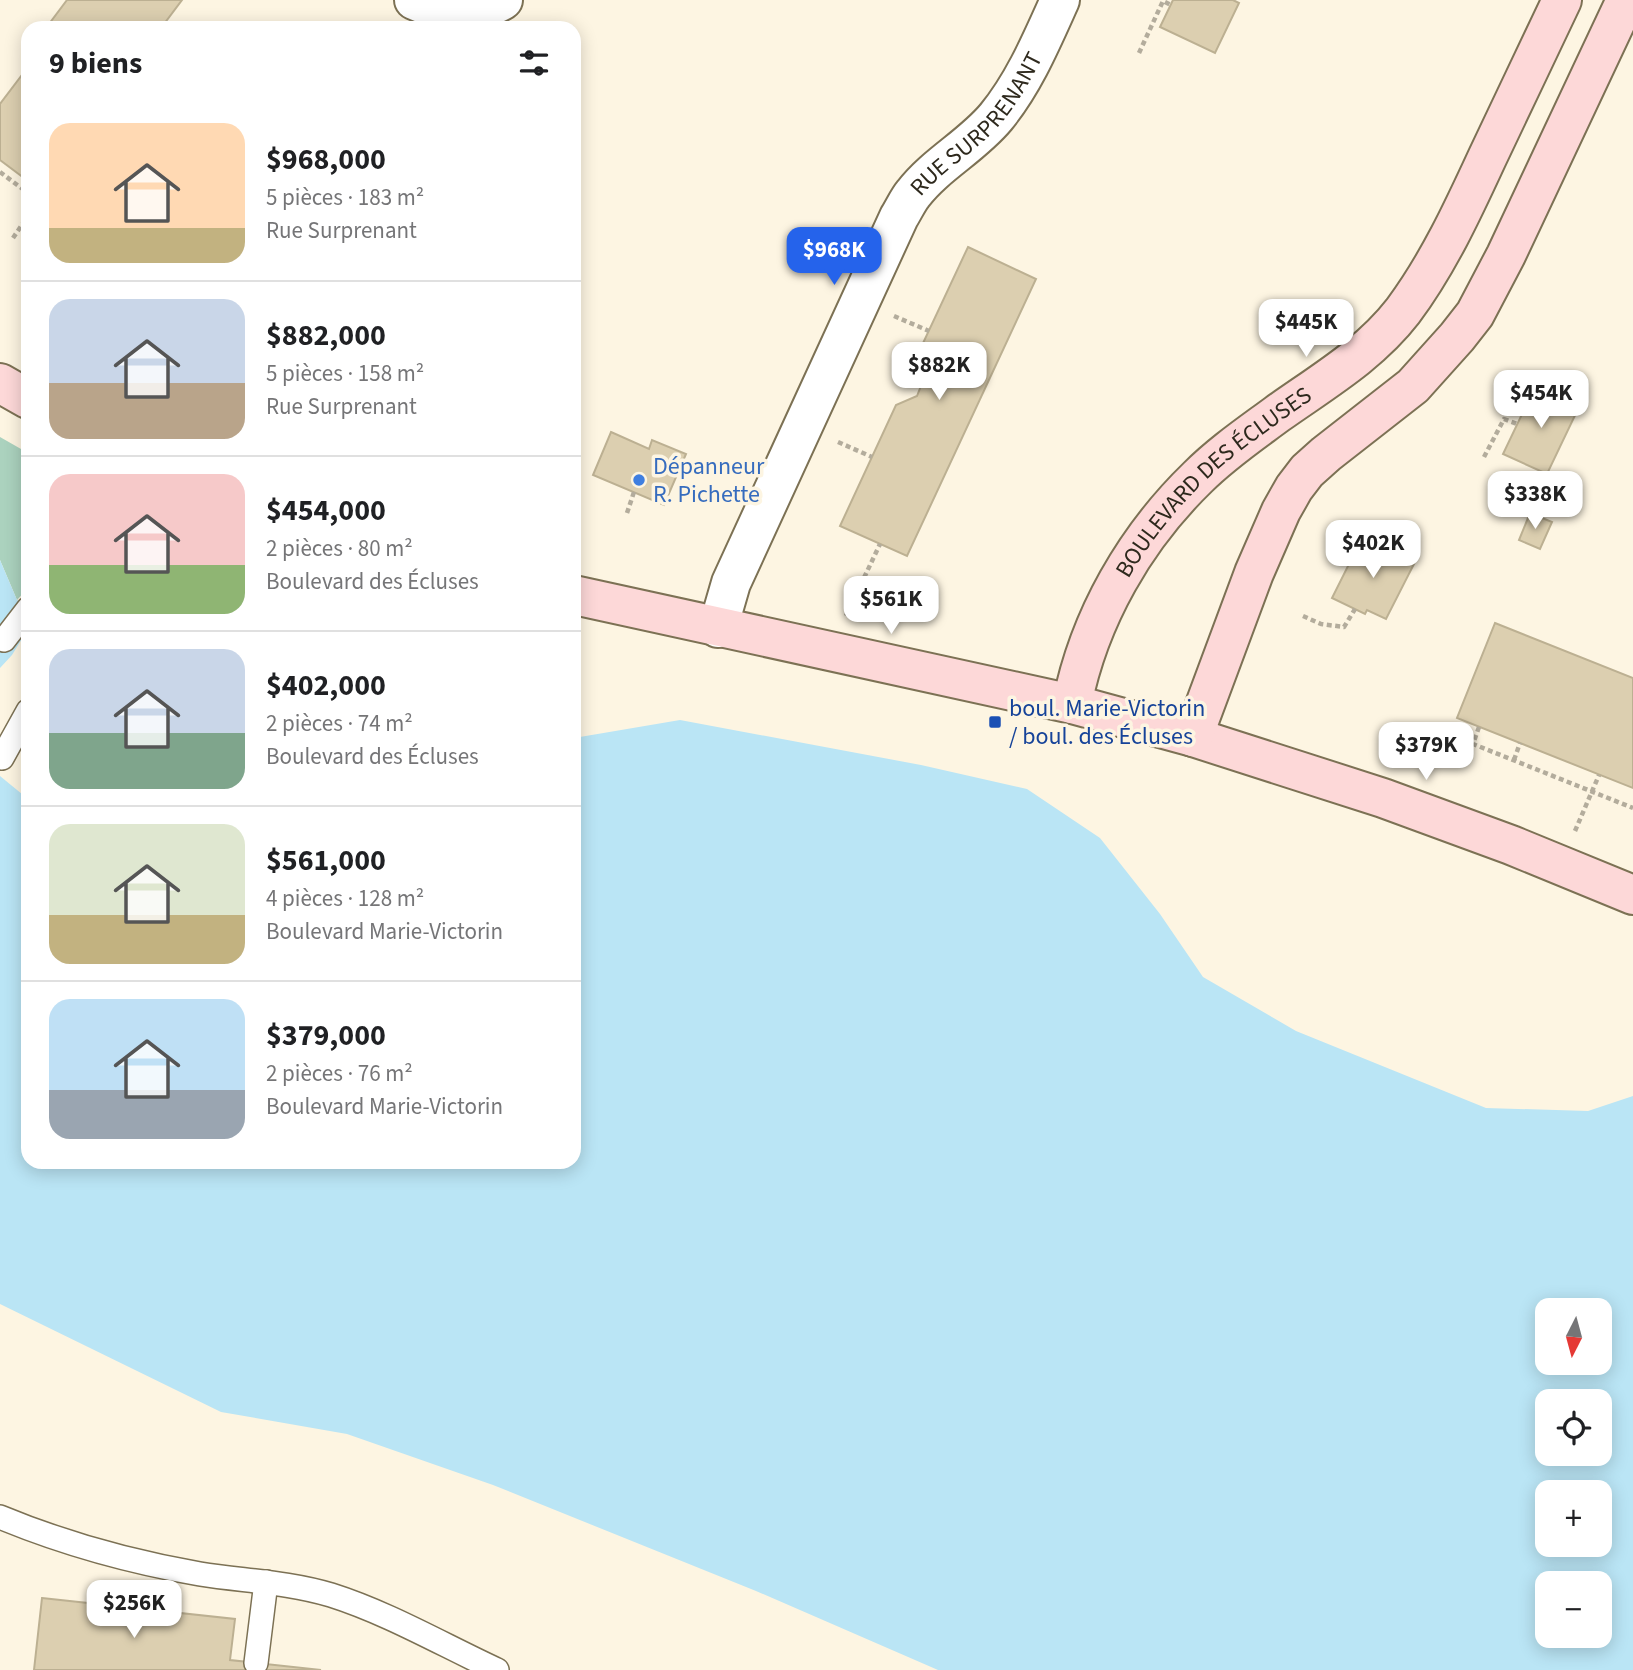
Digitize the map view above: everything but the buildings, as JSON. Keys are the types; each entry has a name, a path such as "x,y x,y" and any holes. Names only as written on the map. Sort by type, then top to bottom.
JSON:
{"street":[{"path":"414,0 454,14 480,11 503,0"},
{"name":"RUE SURPRENANT","path":"718,628 727,594 899,217 912,194 928,177 973,140 1003,107 1027,69 1060,0"},
{"name":"BOULEVARD DES ÉCLUSES","path":"1072,705 1082,662 1110,597 1126,567 1172,505 1224,454 1349,365 1379,339 1410,301 1440,253 1464,207 1562,0"},
{"path":"1193,737 1254,573 1294,488 1307,471 1326,454 1413,386 1440,358 1475,314 1500,267 1626,0"},
{"path":"0,383 21,395"},
{"path":"581,597 1072,705 1193,737 1420,811 1633,895"}],"lane":[{"path":"4,640 21,619"},
{"path":"2,758 21,724"},
{"path":"0,1517 133,1562 293,1586 333,1596 372,1611 496,1670"},
{"path":"256,1663 265,1582"}],"path":[{"path":"1139,53 1163,1 1171,5"},
{"path":"0,172 21,188"},
{"path":"13,238 21,226"},
{"path":"1484,457 1504,419 1517,424"},
{"path":"627,513 634,492"},
{"path":"842,625 880,544"},
{"path":"1303,616 1321,624 1344,627 1355,609"},
{"path":"1479,727 1473,744 1633,808"},
{"path":"1514,760 1520,744"},
{"path":"1572,839 1599,775"}],"green space":[{"path":"0,437 21,449 21,596 17,600 0,560"}],"water":[{"path":"0,560 17,600 21,602 21,640 0,668"},
{"path":"680,720 921,765 1027,789 1100,838 1160,914 1203,977 1296,1031 1486,1108 1588,1111 1633,1096 1633,1670 938,1670 756,1591 493,1485 347,1434 221,1412 0,1304 0,776 21,793 21,1169 581,1169 581,737"}],"place":[{"name":"Dépanneur R. Pichette","path":"639,480"},
{"name":"boul. Marie-Victorin / boul. des Écluses","path":"995,722"}]}
